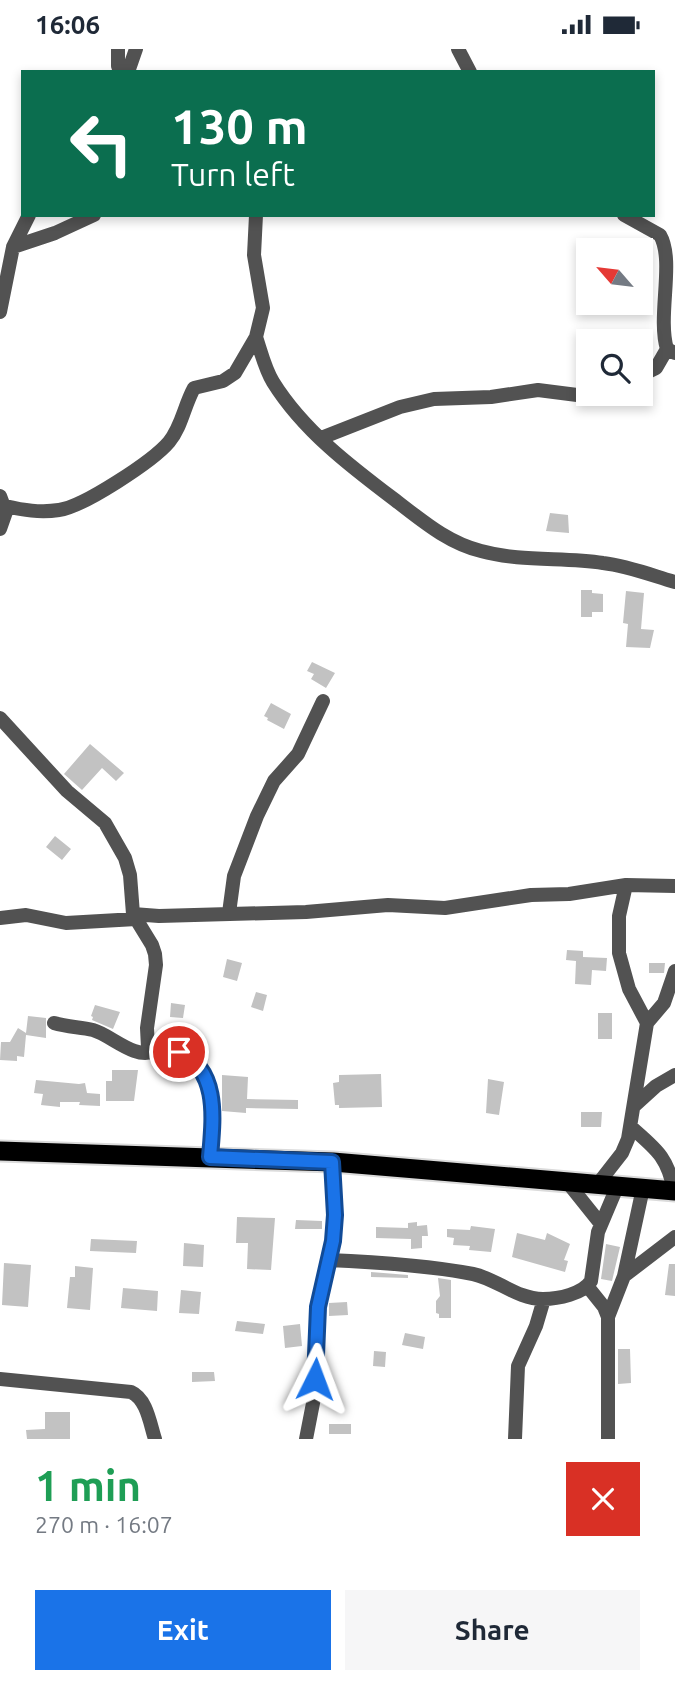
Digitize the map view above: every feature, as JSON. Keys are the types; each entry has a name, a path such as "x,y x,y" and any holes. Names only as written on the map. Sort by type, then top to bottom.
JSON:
{"highway":[{"path":"0,1151 332,1162 674,1191"}],"street":[{"path":"118,49 120,70"},
{"path":"129,70 136,49"},
{"path":"458,49 469,70"},
{"path":"0,312 2,279 13,247 28,217"},
{"path":"13,247 90,217"},
{"path":"2,501 26,510 61,510 77,505 148,461 170,441 183,420 194,388 223,381 235,373 256,337 263,308 254,254 256,217"},
{"path":"628,217 660,235 671,251 663,335 671,351 653,370"},
{"path":"256,337 272,381 321,438 359,474 442,535 465,546 514,558 604,563 675,582"},
{"path":"321,438 400,407 434,399 491,397 538,390 576,395"},
{"path":"0,529 6,512 2,501"},
{"path":"229,913 234,876 257,817 274,781 298,754 323,701"},
{"path":"0,718 67,791 105,823 125,858 130,874 134,916 155,954 156,965 147,1028 148,1048 155,1051"},
{"path":"626,885 619,916 619,953 629,989 647,1023"},
{"path":"0,918 26,915 66,923 134,916 306,912 388,905 445,908 626,885 675,886"},
{"path":"597,1185 622,1153 631,1127 647,1023 664,1003 675,971"},
{"path":"54,1023 96,1031 139,1052 148,1054 167,1050 182,1053 199,1066 209,1084 212,1109 210,1157"},
{"path":"634,1106 656,1086 675,1075"},
{"path":"631,1127 665,1162 670,1171 674,1191"},
{"path":"306,1439 314,1398 318,1307 333,1241 335,1215 332,1162"},
{"path":"568,1182 600,1223"},
{"path":"328,1260 391,1264 477,1275 523,1295 544,1299 571,1294 587,1287 594,1273 600,1223 617,1187"},
{"path":"608,1439 608,1317 624,1276 643,1188"},
{"path":"624,1276 675,1237"},
{"path":"587,1287 604,1307 608,1317"},
{"path":"515,1439 518,1366 536,1326 544,1299"},
{"path":"0,1379 131,1392 139,1397 155,1439"}],"building":[{"path":"550,513 568,515 569,533 546,531"},
{"path":"581,590 603,594 603,612 592,612 592,617 581,617"},
{"path":"626,591 644,593 641,629 654,630 650,648 626,647 628,624 623,623"},
{"path":"312,662 335,673 326,688 311,679 314,674 307,671"},
{"path":"271,703 291,714 284,729 264,716"},
{"path":"90,744 124,773 116,781 102,768 82,790 64,774"},
{"path":"55,836 71,849 62,860 46,847"},
{"path":"567,950 583,951 583,957 607,958 606,971 592,970 591,985 575,984 576,961 566,960"},
{"path":"227,959 242,963 237,981 223,977"},
{"path":"649,963 665,963 664,973 649,973"},
{"path":"256,992 267,995 263,1011 251,1007"},
{"path":"171,1003 185,1005 183,1018 170,1017"},
{"path":"95,1005 120,1012 113,1029 92,1020"},
{"path":"598,1013 612,1013 612,1039 598,1039"},
{"path":"28,1016 46,1018 46,1038 26,1035 24,1057 17,1056 17,1061 0,1060 1,1042 10,1042 18,1028 26,1033"},
{"path":"112,1070 138,1070 134,1101 106,1101 106,1081 112,1081"},
{"path":"381,1074 382,1107 339,1108 339,1105 335,1105 333,1083 339,1082 339,1075"},
{"path":"222,1075 248,1077 247,1099 298,1100 298,1109 246,1108 246,1113 222,1111"},
{"path":"488,1079 504,1082 499,1115 486,1113"},
{"path":"36,1080 85,1083 87,1093 100,1094 100,1106 79,1105 80,1102 60,1102 60,1107 41,1105 43,1094 34,1093"},
{"path":"581,1112 602,1112 601,1127 581,1127"},
{"path":"237,1217 275,1218 271,1270 247,1269 248,1243 236,1243"},
{"path":"296,1220 322,1221 322,1229 295,1229"},
{"path":"417,1222 417,1226 427,1225 428,1236 422,1236 422,1248 411,1249 411,1239 376,1238 376,1227 408,1228 408,1223"},
{"path":"471,1226 495,1229 491,1252 453,1245 454,1238 447,1237 447,1229 470,1230"},
{"path":"517,1233 545,1240 547,1233 570,1244 564,1260 568,1261 565,1272 512,1257"},
{"path":"91,1239 137,1241 136,1253 90,1251"},
{"path":"184,1243 204,1245 203,1267 183,1266"},
{"path":"606,1244 620,1247 612,1281 601,1279"},
{"path":"4,1263 31,1265 28,1307 2,1305"},
{"path":"669,1264 675,1264 675,1296 665,1295"},
{"path":"75,1266 93,1268 90,1310 67,1308 70,1277 75,1277"},
{"path":"371,1272 408,1275 408,1278 371,1277"},
{"path":"438,1278 451,1280 451,1318 439,1318 436,1313 436,1301 440,1296"},
{"path":"123,1288 158,1291 157,1311 121,1308"},
{"path":"181,1290 201,1292 199,1314 179,1313"},
{"path":"347,1302 348,1315 329,1316 329,1303"},
{"path":"237,1321 265,1324 263,1334 235,1331"},
{"path":"300,1324 302,1346 285,1348 283,1326"},
{"path":"405,1333 425,1337 423,1349 402,1345"},
{"path":"618,1349 630,1349 631,1383 618,1384"},
{"path":"374,1351 386,1352 385,1367 373,1366"},
{"path":"192,1372 214,1372 215,1381 192,1382"},
{"path":"45,1412 70,1412 70,1439 27,1439 26,1430 45,1429"},
{"path":"329,1424 351,1424 351,1434 329,1434"}],"route":[{"path":"179,1052 199,1066 209,1084 213,1122 210,1157 332,1162 335,1215 333,1241 318,1307 315,1379"}]}
